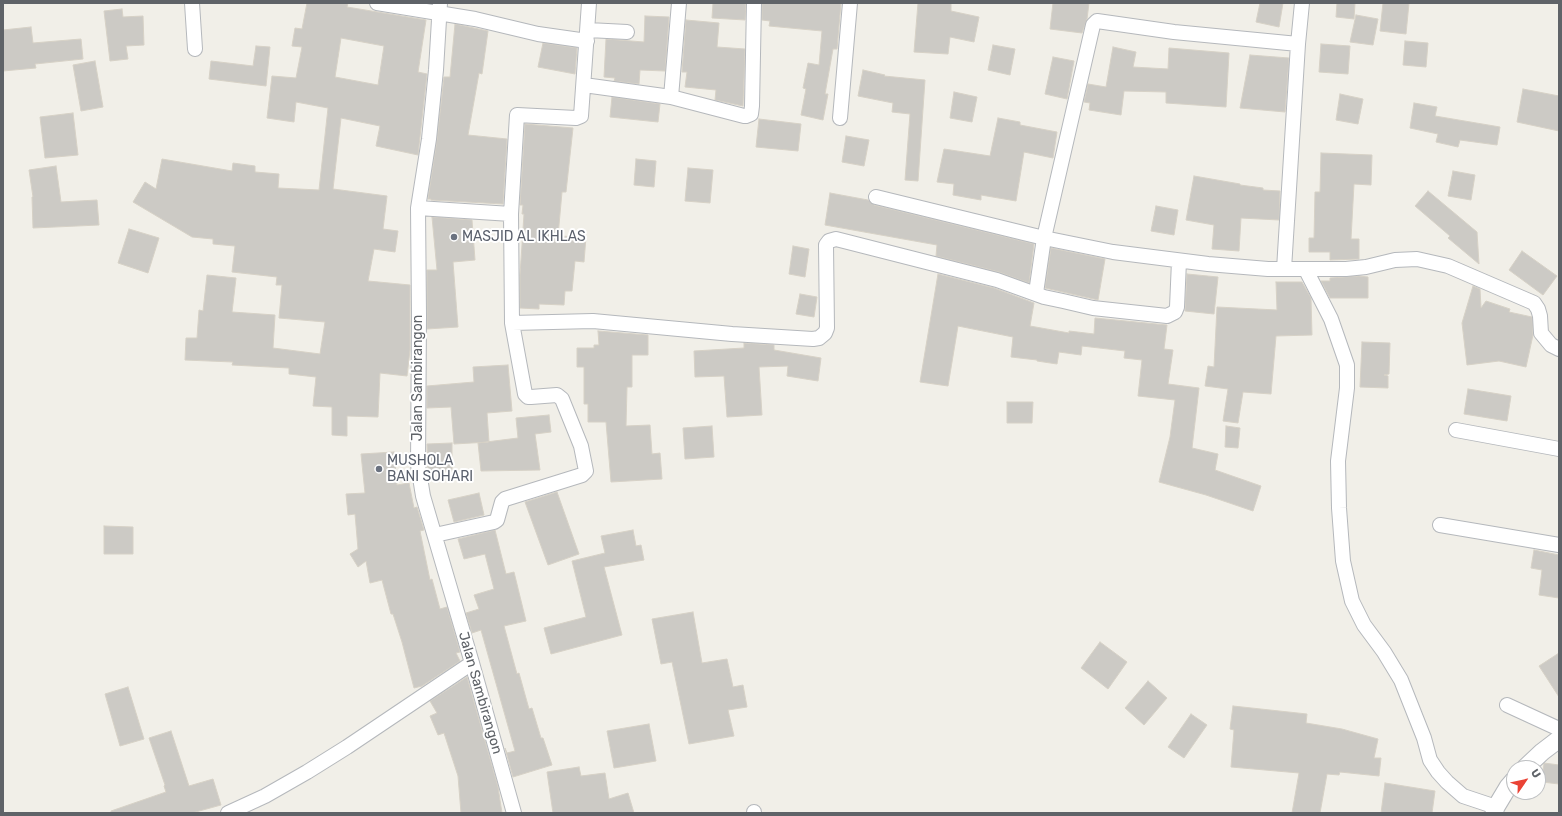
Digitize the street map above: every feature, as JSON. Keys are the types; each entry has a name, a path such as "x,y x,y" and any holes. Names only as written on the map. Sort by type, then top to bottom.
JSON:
{"street":[{"path":"192,3 195,49"},
{"path":"376,3 439,8 538,34 588,36 626,32"},
{"path":"435,535 494,522 502,502 505,499 582,475 586,471 579,440 560,396 528,397 525,394 512,323 511,214 517,115 576,118 580,117 582,114 589,3"},
{"path":"671,97 678,3"},
{"path":"584,85 671,97 749,116 752,106 754,3"},
{"path":"840,118 850,3"},
{"path":"1284,269 1298,44 1302,3"},
{"name":"Jalan Sambirangon","path":"439,8 436,70 429,139 418,208 418,465 423,496 514,813"},
{"path":"1036,293 1044,238 1089,36 1092,25 1095,22 1100,21 1174,32 1298,44"},
{"path":"876,197 1044,238 1113,252 1179,261 1268,269 1306,270 1346,269 1405,259 1418,259 1448,266 1534,303 1540,316 1541,333 1552,345 1559,349"},
{"path":"418,208 511,214"},
{"path":"512,323 593,321 813,340 819,338 825,333 827,328 826,245 829,241 836,239 997,280 1044,297 1093,308 1167,316 1175,312 1177,307 1179,261"},
{"path":"1306,270 1331,319 1340,340 1347,365 1347,388 1338,461 1338,492 1342,561 1352,601 1364,625 1384,652 1401,680 1424,738 1430,760 1438,772 1463,796 1495,810 1506,791"},
{"path":"1456,430 1559,449"},
{"path":"1440,525 1559,545"},
{"path":"228,813 265,796 347,748 472,663"},
{"path":"1507,705 1559,729"},
{"path":"1534,760 1559,739"}],"building":[{"path":"307,3 348,3 347,7 426,20 418,72 427,74 418,155 376,146 380,126 341,118 333,189 387,196 383,229 398,231 395,252 374,249 368,281 410,285 410,350 407,376 380,373 378,417 347,416 347,436 332,435 332,407 313,406 316,377 289,374 289,368 232,365 233,362 185,360 186,338 197,338 199,310 203,311 207,275 236,278 232,312 275,315 273,348 320,354 325,322 279,318 282,285 276,285 277,277 232,272 235,246 213,244 213,239 192,237 133,202 145,182 156,189 162,159 232,171 233,163 255,166 255,172 279,174 278,188 319,190 328,108 296,102 294,122 267,118 272,76 296,78 302,47 292,46 295,28 302,29","holes":["341,38 384,46 378,85 335,77"]},
{"path":"713,3 746,3 745,20 712,18"},
{"path":"762,3 841,3 837,49 833,49 825,94 828,94 823,120 801,115 806,89 803,88 808,63 819,65 822,31 769,26 770,21 762,20"},
{"path":"918,3 951,3 951,11 979,17 974,42 950,37 948,54 914,52"},
{"path":"1053,3 1089,3 1087,19 1082,33 1050,29"},
{"path":"1260,3 1283,3 1279,27 1256,22"},
{"path":"1337,3 1355,3 1354,19 1336,17"},
{"path":"1383,3 1409,3 1406,34 1380,31"},
{"path":"122,9 123,17 143,16 144,45 126,46 128,59 110,61 104,11"},
{"path":"1356,15 1378,19 1373,45 1350,42"},
{"path":"645,16 669,17 665,71 640,70 639,84 614,81 615,78 604,77 606,39 644,42"},
{"path":"686,20 719,23 717,47 745,49 743,106 715,100 716,90 685,87 687,72 682,72"},
{"path":"455,24 488,31 482,74 479,73 468,135 507,139 503,204 428,199 437,140 444,77 450,77"},
{"path":"31,27 33,43 81,39 83,59 35,64 36,68 3,71 3,30"},
{"path":"1405,41 1428,43 1426,67 1403,65"},
{"path":"543,43 577,48 575,74 538,67"},
{"path":"1321,44 1350,46 1348,74 1319,72"},
{"path":"993,45 1015,49 1010,75 988,70"},
{"path":"256,46 270,47 266,86 209,79 211,61 253,66"},
{"path":"1113,47 1136,52 1133,67 1168,69 1169,48 1229,53 1226,107 1166,103 1166,92 1124,91 1121,115 1089,110 1090,103 1084,102 1088,84 1106,87"},
{"path":"1250,55 1289,58 1285,112 1240,108"},
{"path":"1053,57 1074,61 1067,99 1045,94"},
{"path":"95,61 103,107 81,111 73,65"},
{"path":"863,70 885,75 884,76 925,80 918,181 905,180 910,114 892,112 893,103 858,96"},
{"path":"1523,89 1559,96 1559,131 1517,122"},
{"path":"954,92 977,97 972,122 950,118"},
{"path":"1340,94 1363,99 1358,124 1336,120"},
{"path":"612,97 660,104 658,122 610,117"},
{"path":"1414,103 1437,107 1435,116 1500,127 1497,145 1460,140 1458,147 1436,142 1438,134 1410,128"},
{"path":"73,113 78,155 45,158 40,117"},
{"path":"998,118 1020,122 1020,125 1057,132 1053,158 1024,152 1016,201 981,195 981,200 953,195 954,184 937,182 944,149 990,156"},
{"path":"759,119 801,124 798,151 756,147"},
{"path":"525,124 573,128 566,192 562,192 558,236 586,237 584,262 575,261 572,291 565,291 564,305 539,304 539,309 520,308 520,275 524,214 522,214 523,205 520,205"},
{"path":"846,136 869,140 864,166 842,162"},
{"path":"1321,153 1372,155 1371,185 1354,184 1351,239 1359,239 1359,259 1330,260 1330,252 1309,252 1309,238 1314,238 1315,192 1320,192"},
{"path":"636,159 656,161 654,187 634,185"},
{"path":"56,166 61,202 97,200 99,225 33,228 33,197 29,170"},
{"path":"688,168 713,170 710,203 685,201"},
{"path":"1453,171 1475,175 1471,200 1448,196"},
{"path":"1194,176 1263,188 1263,190 1280,191 1279,220 1241,218 1239,251 1212,249 1214,225 1186,220"},
{"path":"1428,191 1477,232 1479,264 1448,238 1450,236 1415,206"},
{"path":"830,193 868,200 874,205 1034,244 1029,283 999,272 936,256 937,245 825,225"},
{"path":"1156,206 1178,210 1174,235 1151,231"},
{"path":"432,217 472,220 475,260 453,262 458,327 427,329 427,270 437,270"},
{"path":"129,229 159,238 148,273 118,263"},
{"path":"793,246 809,249 805,277 789,274"},
{"path":"1051,248 1105,259 1098,300 1045,288"},
{"path":"1522,251 1557,276 1543,295 1509,270"},
{"path":"938,274 994,288 1034,303 1030,326 1069,333 1069,331 1094,334 1095,318 1167,325 1164,349 1173,350 1168,384 1199,388 1192,448 1218,454 1215,470 1261,486 1253,511 1206,495 1159,482 1170,437 1175,400 1138,396 1142,360 1124,358 1125,351 1082,346 1081,355 1059,352 1057,364 1011,357 1013,337 958,326 948,386 920,382"},
{"path":"1187,274 1218,277 1214,314 1185,311"},
{"path":"1359,276 1368,277 1368,298 1330,298 1321,281 1330,281 1330,278"},
{"path":"1276,282 1302,282 1311,298 1312,335 1276,336 1271,394 1243,392 1238,423 1223,421 1228,389 1205,386 1208,366 1214,367 1217,307 1277,310"},
{"path":"1473,286 1480,289 1481,308 1486,301 1510,309 1509,312 1532,317 1533,335 1526,367 1499,361 1467,365 1462,323"},
{"path":"800,294 817,297 814,317 796,314"},
{"path":"598,331 648,335 648,355 632,355 632,387 627,387 626,426 650,425 652,454 660,453 662,479 611,482 606,422 588,422 588,404 584,404 584,367 577,367 577,348 594,348 594,345 599,345"},
{"path":"1362,342 1390,343 1389,374 1384,375 1388,376 1388,388 1360,387"},
{"path":"744,343 774,345 774,350 821,358 818,381 787,376 788,366 759,367 762,415 727,417 724,376 695,377 694,351 744,348"},
{"path":"508,365 512,411 487,413 489,442 454,444 451,407 427,408 427,386 474,382 473,367"},
{"path":"1468,389 1511,396 1507,421 1464,414"},
{"path":"1007,402 1033,402 1032,423 1007,423"},
{"path":"549,415 551,432 535,434 540,470 481,471 478,443 518,438 516,418"},
{"path":"712,426 714,457 685,459 683,428"},
{"path":"1226,426 1240,428 1238,448 1225,447"},
{"path":"452,443 452,471 428,472 427,444"},
{"path":"394,452 397,485 409,483 414,508 417,507 424,530 420,531 430,580 432,579 440,609 447,607 460,652 456,653 460,661 422,686 414,688 402,642 393,614 391,614 382,580 370,583 366,561 358,567 350,554 358,549 355,514 348,515 346,494 365,493 361,454"},
{"path":"557,492 579,554 548,565 525,502"},
{"path":"479,493 484,515 454,522 448,500"},
{"path":"104,526 133,527 133,554 104,554"},
{"path":"495,530 506,574 514,572 526,621 504,626 517,674 519,673 529,709 532,708 541,738 543,738 552,765 513,777 505,748 507,753 515,751 481,630 472,633 466,613 479,609 474,595 494,589 485,554 464,559 458,539"},
{"path":"633,530 636,546 641,545 644,560 604,567 622,635 551,654 544,628 586,617 572,561 605,553 601,536"},
{"path":"1534,550 1559,555 1559,598 1539,595 1542,570 1531,568"},
{"path":"693,612 702,663 727,659 733,687 743,685 747,707 728,710 734,736 689,744 672,662 661,664 652,619"},
{"path":"1100,642 1127,662 1108,689 1081,668"},
{"path":"1559,653 1559,697 1539,666"},
{"path":"467,677 498,787 502,813 461,813 458,776 444,733 438,735 430,716 437,713 430,701"},
{"path":"1148,681 1167,698 1144,725 1125,708"},
{"path":"128,687 144,739 120,746 105,694"},
{"path":"1233,706 1307,714 1306,723 1342,729 1378,739 1374,758 1381,758 1379,776 1340,772 1339,775 1327,774 1320,813 1292,813 1299,773 1231,767 1234,730 1230,729"},
{"path":"1191,714 1207,725 1184,758 1168,747"},
{"path":"649,724 656,761 614,768 607,731"},
{"path":"171,731 189,786 213,779 221,805 192,813 111,813 111,811 166,792 149,738"},
{"path":"1546,763 1559,765 1559,784 1546,782"},
{"path":"579,767 581,776 605,773 609,799 628,793 634,813 553,813 547,772"},
{"path":"1385,783 1435,791 1432,813 1381,813"}],"place":[{"name":"MASJID AL IKHLAS","path":"454,237"},
{"name":"MUSHOLA BANI SOHARI","path":"379,469"}]}
